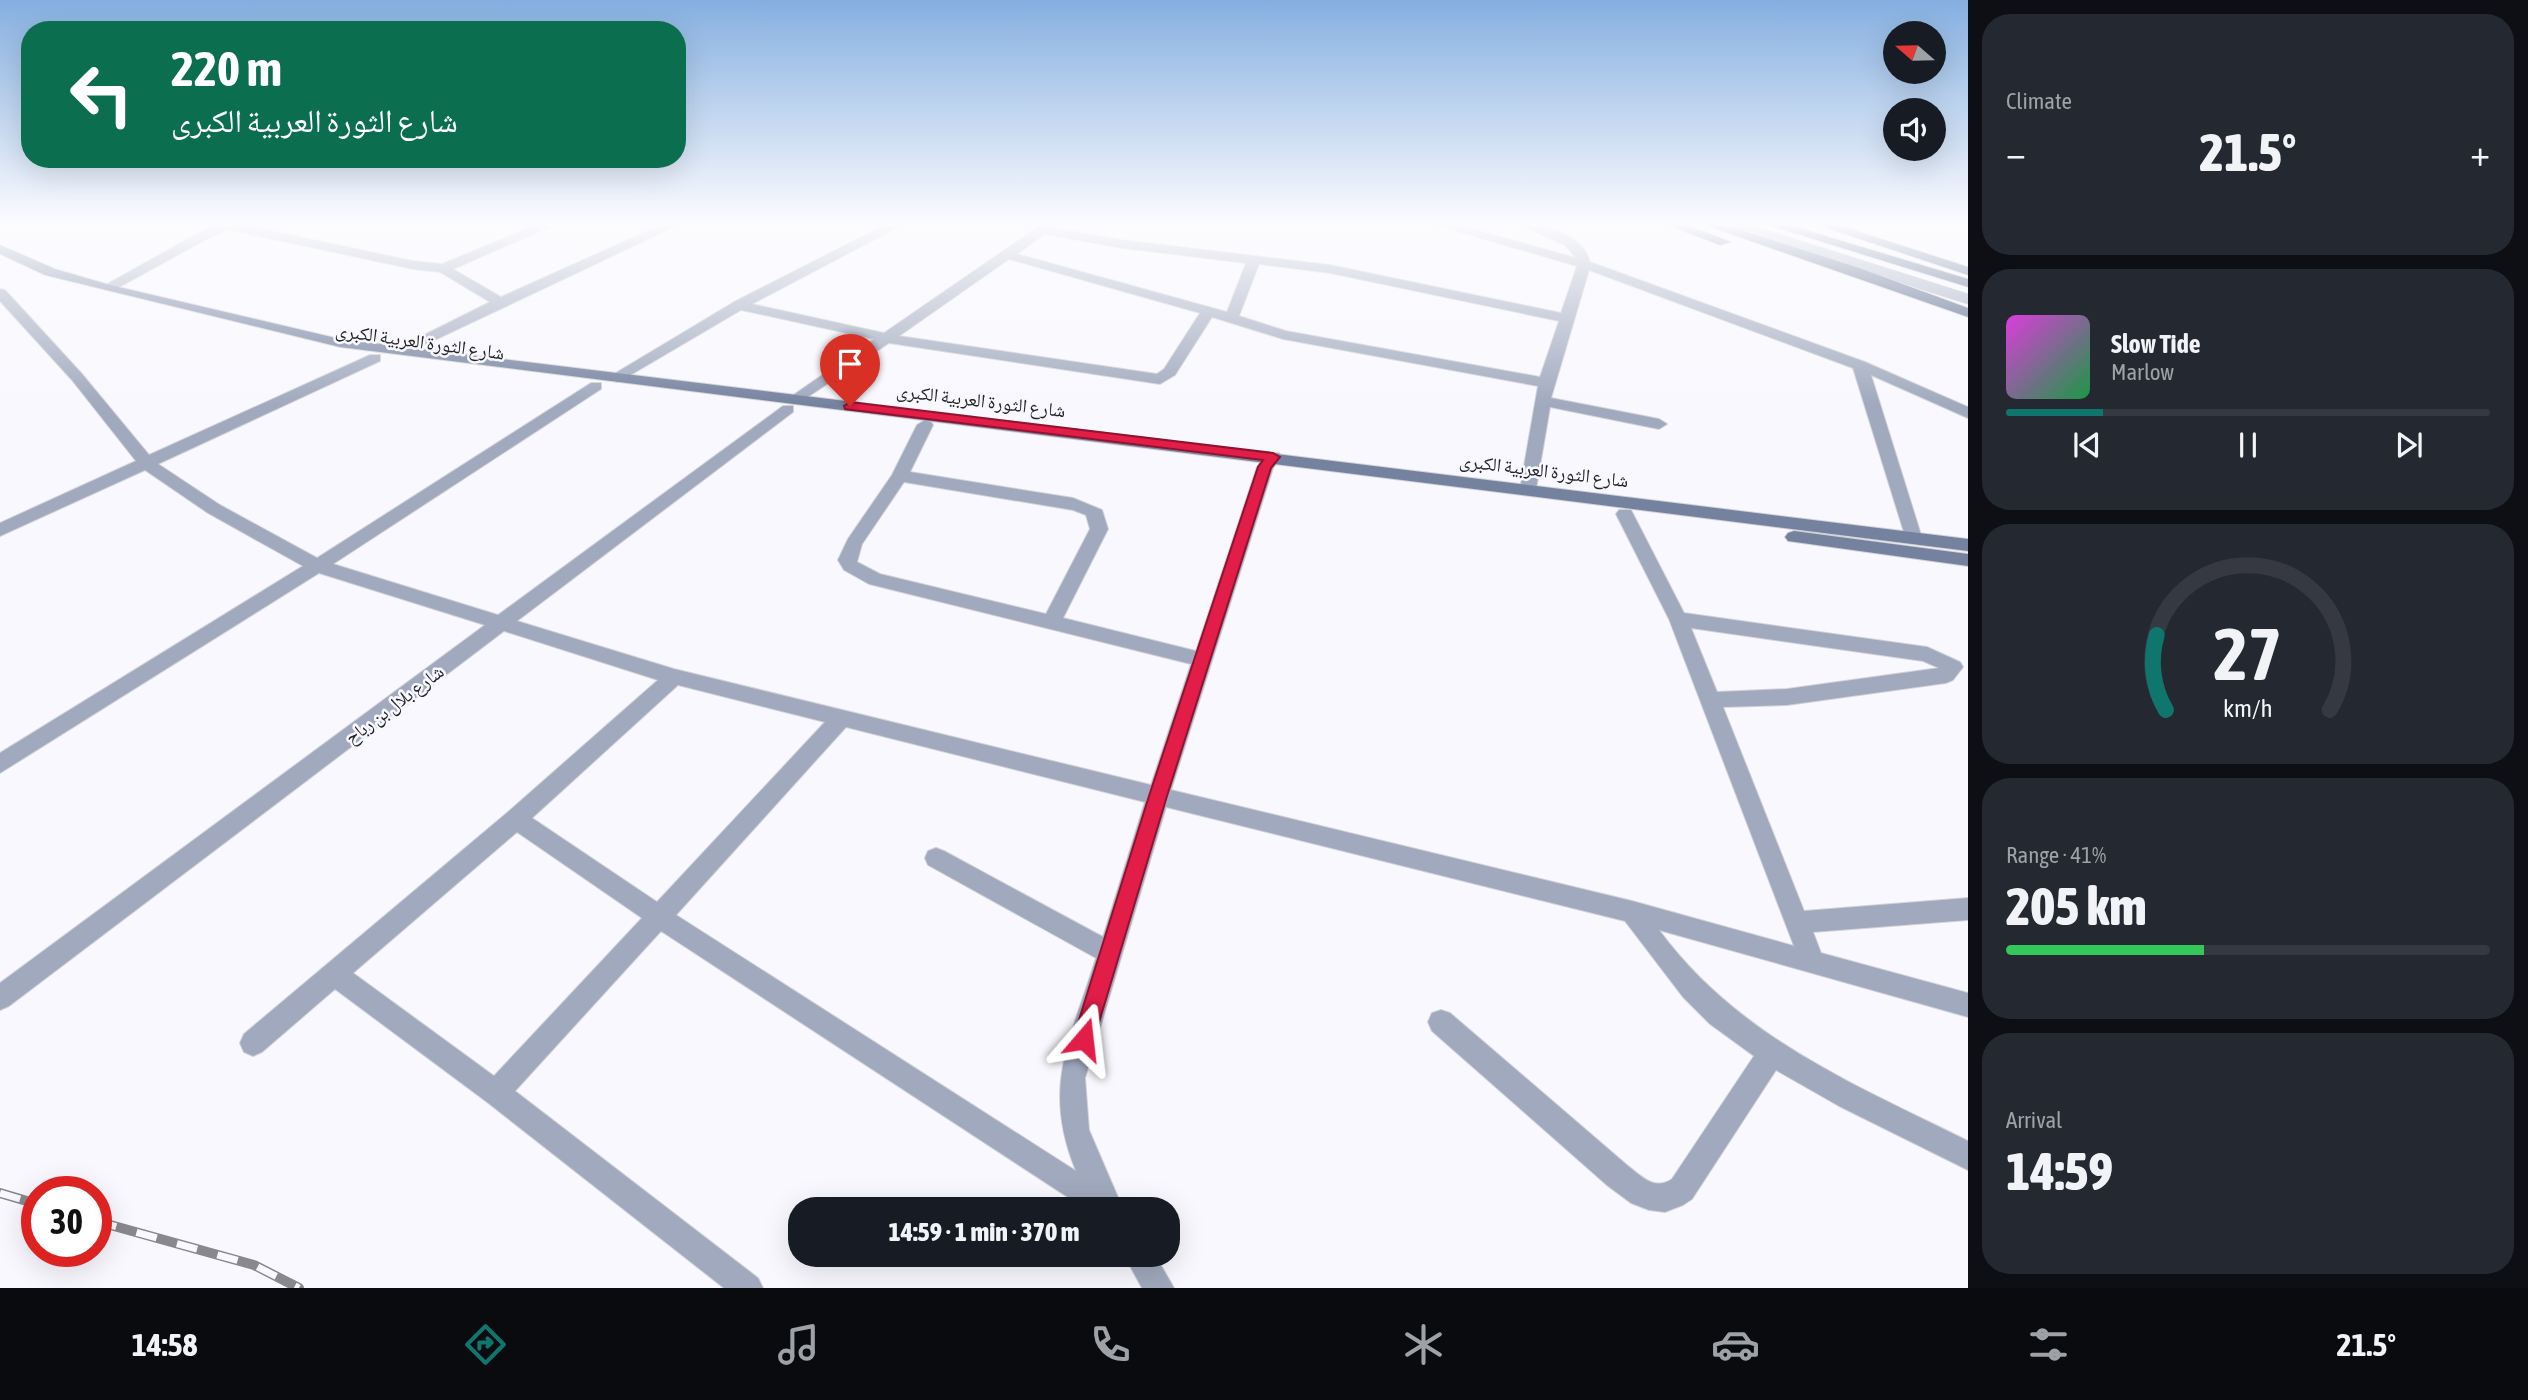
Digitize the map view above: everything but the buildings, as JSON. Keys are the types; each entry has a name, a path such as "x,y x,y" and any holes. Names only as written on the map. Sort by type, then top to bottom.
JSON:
{"highway":[{"path":"1873,285 1910,293"},
{"path":"1890,285 1968,313"}],"main road":[{"name":"شارع الثورة العربية الكبرى","path":"70,285 117,300 268,338 375,358 596,386 793,404 1269,462 1968,560"},
{"name":"شارع الثورة العربية الكبرى","path":"97,285 325,341 617,377 925,425 1528,489 1968,545"}],"street":[{"path":"107,288 113,285"},
{"path":"472,285 500,302"},
{"path":"403,351 538,285"},
{"path":"617,377 778,285"},
{"name":"شارع بلال بن رباح","path":"0,998 793,404 963,285"},
{"path":"1118,285 1309,341 1546,383"},
{"path":"1231,319 1244,285"},
{"path":"1416,285 1566,318"},
{"path":"1528,489 1546,383 1577,285"},
{"path":"1642,285 1860,365 1968,412"},
{"path":"0,293 77,377 146,463 214,509 317,566 674,677 840,720 1632,912 1968,1005"},
{"path":"739,305 887,338 1008,359 1160,379 1170,372 1209,310"},
{"path":"0,530 375,358"},
{"path":"1860,365 1913,538"},
{"path":"0,764 317,566 596,386"},
{"path":"1545,401 1659,424"},
{"path":"925,425 900,476 854,543 847,560 850,566 875,579 1204,660"},
{"path":"1103,1197 1084,1157 1070,1097 1072,1078 1158,796 1269,462"},
{"path":"900,476 1073,504 1093,510 1100,521 1100,529 1051,622"},
{"path":"1625,514 1678,619 1812,960"},
{"path":"1678,619 1927,654 1953,667 1946,674 1810,694 1710,700"},
{"path":"253,1043 516,819 674,677"},
{"path":"496,1093 840,720"},
{"path":"516,819 659,917 1091,1197"},
{"path":"936,858 1110,953"},
{"path":"1797,922 1968,909"},
{"path":"1632,912 1660,954 1696,993 1732,1026 1771,1054 1968,1156"},
{"path":"335,975 496,1093 748,1288"},
{"path":"1441,1022 1618,1176 1640,1193 1654,1199 1665,1200 1682,1189 1771,1054"},
{"path":"1145,1267 1158,1288"}],"lane":[{"path":"1932,285 1968,296"},
{"path":"1935,285 1968,296"}],"railway":[{"path":"0,1193 21,1199"},
{"path":"112,1225 254,1265 299,1288"}],"route":[{"path":"850,406 1273,457 1265,467 1158,796 1084,1039"}]}
